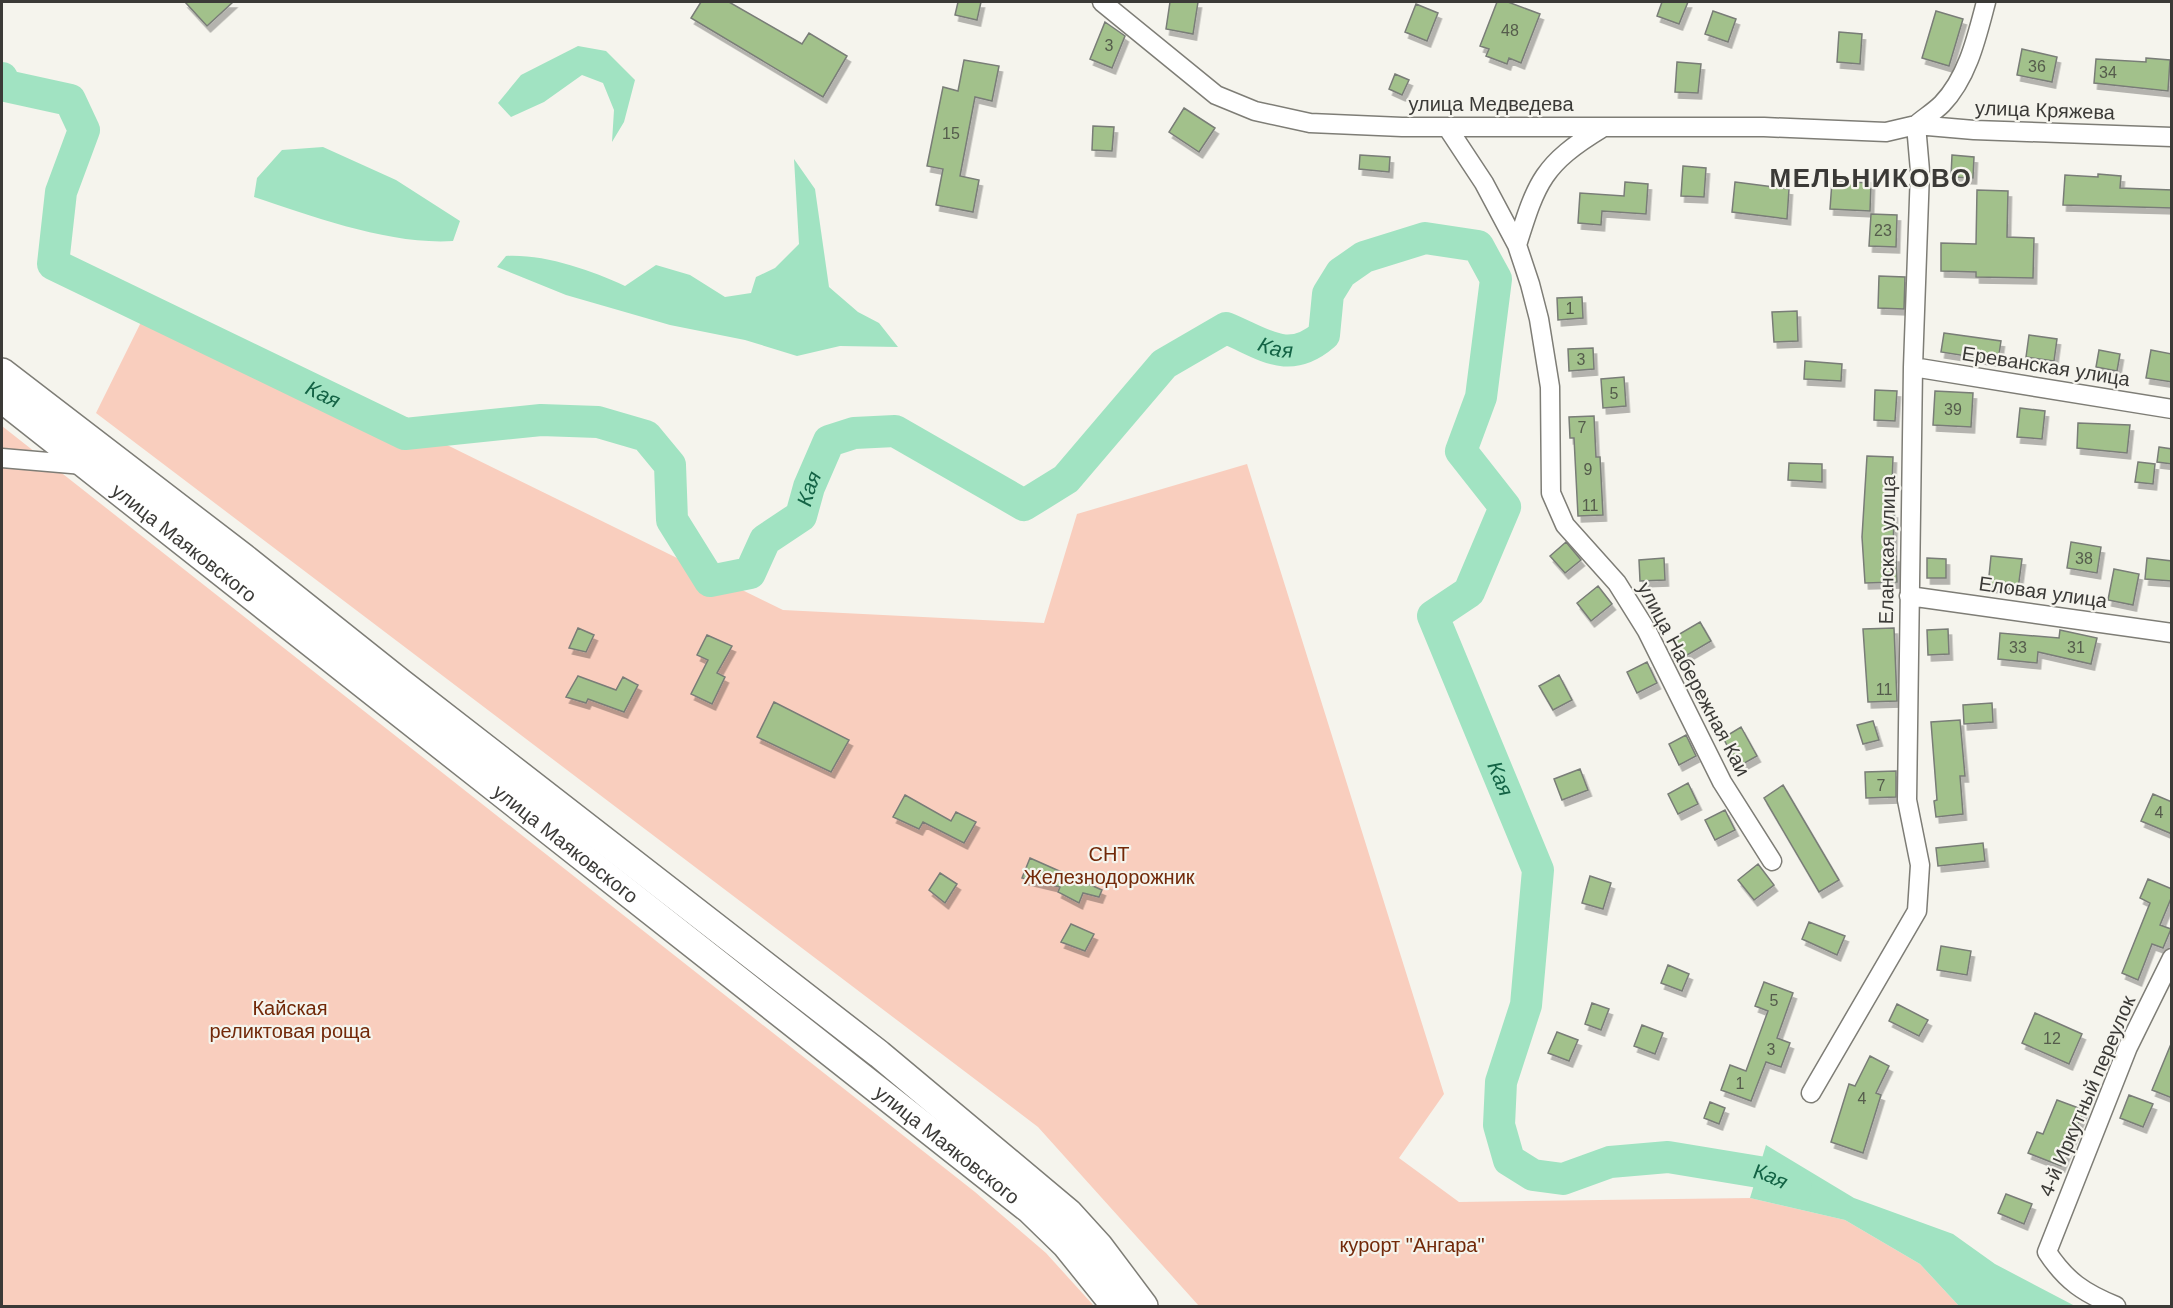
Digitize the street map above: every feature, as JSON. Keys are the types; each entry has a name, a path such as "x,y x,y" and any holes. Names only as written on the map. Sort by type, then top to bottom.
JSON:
{"main road":[{"name":"улица Маяковского","path":"2,372 243,557 400,682 879,1054 1069,1213 1099,1246 1144,1306"},
{"name":"улица Маяковского","path":"2,399 1030,1210 1066,1245 1115,1306"}],"street":[{"name":"улица Медведева","path":"1102,2 1216,95 1255,111 1310,123 1447,127 1764,127 1886,132 1916,124"},
{"path":"1916,124 1943,103 1961,73 1975,45 1986,2"},
{"name":"улица Кряжева","path":"1916,124 1974,130 2172,137"},
{"name":"Еланская улица","path":"1811,1093 1917,911 1920,865 1907,800 1913,367 1920,171 1916,124"},
{"name":"улица Набережная Каи","path":"1447,127 1484,183 1517,245 1539,319 1550,387 1551,494 1565,525 1617,583 1647,631 1722,782 1772,861"},
{"path":"1517,245 1533,194 1551,165 1579,142 1604,127"},
{"name":"Ереванская улица","path":"1913,367 2172,409"},
{"path":"2,458 84,465"},
{"name":"Еловая улица","path":"1909,596 2172,633"},
{"name":"4-й Иркутный переулок","path":"2116,1306 2092,1296 2062,1275 2047,1252 2128,1047 2172,958"}],"green space":[{"name":"СНТ Железнодорожник","path":"152,300 783,610 1044,623 1077,514 1247,464 1444,1094 1399,1158 1459,1202 1750,1198 1845,1220 1920,1264 1959,1306 1199,1306 1038,1127 96,413"},
{"name":"Кайская реликтовая роща","path":"2,426 975,1192 1046,1253 1094,1306 2,1306"}],"water":[{"path":"578,46 606,51 635,80 624,122 612,142 614,110 603,83 582,75 544,102 511,117 498,103 521,75"},
{"path":"323,147 396,180 460,221 453,241 404,239 378,234 327,221 254,197 257,178 282,150"},
{"path":"794,159 815,189 829,287 858,312 879,323 898,347 840,346 797,356 745,340 670,325 566,295 497,267 506,256 552,260 597,274 625,286 656,265 690,275 725,297 751,293 756,277 775,268 799,244"},
{"path":"1766,1145 1854,1198 1953,1234 1995,1264 2075,1306 1959,1306 1920,1264 1845,1220 1750,1198"}],"building":[{"path":"185,2 233,2 207,26"},
{"path":"701,2 729,2 802,44 809,33 847,56 823,97 691,18"},
{"path":"958,2 981,2 977,20 955,15"},
{"path":"1170,2 1198,2 1193,34 1166,29"},
{"path":"1497,2 1508,2 1540,14 1521,63 1509,58 1507,64 1486,56 1489,49 1480,46"},
{"path":"1662,2 1688,2 1679,24 1657,16"},
{"path":"1416,4 1438,13 1427,41 1405,32"},
{"path":"1713,11 1736,19 1728,42 1705,34"},
{"path":"1936,11 1963,19 1949,66 1922,58"},
{"path":"1105,22 1125,36 1112,68 1090,59"},
{"path":"1839,32 1862,34 1860,64 1837,62"},
{"path":"2022,49 2057,57 2052,82 2017,75"},
{"path":"2146,58 2170,60 2168,91 2094,83 2096,59 2146,62"},
{"path":"964,60 999,66 992,101 975,97 960,176 979,180 973,212 936,205 943,169 927,166 943,87 958,91"},
{"path":"1677,62 1701,64 1698,93 1675,92"},
{"path":"1395,74 1409,80 1402,95 1389,89"},
{"path":"1184,108 1215,128 1199,152 1169,132"},
{"path":"1093,126 1114,127 1112,151 1092,150"},
{"path":"1360,155 1390,157 1389,172 1359,169"},
{"path":"1952,155 1974,157 1973,178 1951,177"},
{"path":"1683,166 1706,168 1704,197 1681,196"},
{"path":"2098,174 2121,176 2120,188 2172,190 2172,208 2063,205 2065,175 2098,177"},
{"path":"1832,181 1871,183 1870,211 1830,209"},
{"path":"1625,182 1648,184 1646,214 1602,211 1601,225 1578,223 1580,193 1624,196"},
{"path":"1735,182 1789,189 1787,219 1732,212"},
{"path":"1977,190 2008,191 2007,237 2034,238 2033,278 1976,277 1976,272 1941,271 1941,243 1976,244"},
{"path":"1871,214 1897,215 1896,247 1869,246"},
{"path":"1879,276 1905,277 1904,309 1878,308"},
{"path":"1582,297 1583,318 1558,320 1557,298"},
{"path":"1797,311 1798,341 1774,342 1772,312"},
{"path":"1944,333 2001,341 1998,361 1941,352"},
{"path":"2029,335 2057,339 2054,361 2026,357"},
{"path":"1593,348 1594,369 1569,371 1568,349"},
{"path":"2099,350 2120,354 2117,371 2096,367"},
{"path":"2151,350 2172,354 2172,382 2146,378"},
{"path":"1805,361 1842,364 1841,381 1804,379"},
{"path":"1624,377 1626,406 1603,408 1601,379"},
{"path":"1875,390 1897,391 1895,421 1874,420"},
{"path":"1935,391 1973,393 1971,427 1933,425"},
{"path":"2020,408 2045,411 2042,439 2017,437"},
{"path":"1594,416 1596,457 1600,457 1603,515 1578,516 1574,438 1570,438 1569,417"},
{"path":"2078,423 2130,425 2127,453 2077,448"},
{"path":"2159,447 2172,449 2172,464 2157,462"},
{"path":"1867,456 1893,457 1891,512 1894,512 1893,556 1896,556 1897,582 1865,583 1862,537"},
{"path":"2138,462 2155,464 2153,484 2135,482"},
{"path":"1789,463 1822,464 1822,482 1788,480"},
{"path":"1566,542 1581,560 1565,573 1550,556"},
{"path":"2071,542 2101,547 2097,573 2067,568"},
{"path":"1991,556 2022,559 2018,589 1988,586"},
{"path":"1664,558 1665,580 1640,581 1639,560"},
{"path":"1927,558 1946,559 1946,578 1927,578"},
{"path":"2147,558 2172,561 2172,581 2145,579"},
{"path":"2114,569 2139,574 2133,605 2108,600"},
{"path":"1598,586 1612,604 1591,621 1577,603"},
{"path":"1700,622 1711,641 1682,658 1671,639"},
{"path":"578,628 594,635 586,652 569,648"},
{"path":"1894,628 1897,701 1868,702 1863,629"},
{"path":"1948,629 1949,654 1928,655 1927,630"},
{"path":"2060,630 2097,638 2091,664 2038,652 2037,663 1998,659 2000,633 2059,638"},
{"path":"707,635 732,646 717,673 725,677 712,704 691,694 708,660 697,655"},
{"path":"1647,662 1657,683 1637,693 1627,672"},
{"path":"1559,675 1572,700 1553,710 1539,686"},
{"path":"578,676 616,690 623,677 638,685 624,712 588,699 586,703 566,697"},
{"path":"774,702 849,740 831,772 757,737"},
{"path":"1992,703 1993,722 1964,724 1963,705"},
{"path":"1960,720 1965,776 1960,776 1963,814 1936,817 1934,801 1937,800 1931,722"},
{"path":"1873,721 1879,740 1863,744 1857,725"},
{"path":"1741,727 1757,756 1739,766 1723,738"},
{"path":"1686,735 1696,756 1679,765 1669,744"},
{"path":"1580,769 1588,790 1562,800 1554,779"},
{"path":"1896,771 1896,797 1866,798 1865,772"},
{"path":"1688,783 1698,804 1678,814 1668,794"},
{"path":"1783,785 1839,880 1819,892 1764,798"},
{"path":"2153,794 2172,802 2172,834 2141,821"},
{"path":"905,795 951,821 956,812 976,822 964,843 923,822 919,829 893,817"},
{"path":"1725,810 1735,830 1715,840 1705,820"},
{"path":"1983,843 1985,861 1938,866 1936,848"},
{"path":"1030,858 1102,890 1099,897 1083,893 1079,903 1058,892 1060,887 1022,878"},
{"path":"1758,864 1774,885 1754,900 1738,880"},
{"path":"940,873 957,884 945,903 929,890"},
{"path":"1590,876 1611,883 1603,909 1582,903"},
{"path":"2148,879 2172,889 2172,896 2160,925 2171,929 2163,948 2152,944 2138,980 2122,973 2150,903 2140,898"},
{"path":"1809,922 1845,936 1837,955 1802,939"},
{"path":"1071,924 1094,934 1085,951 1061,942"},
{"path":"1941,946 1971,951 1967,975 1937,970"},
{"path":"1668,965 1689,974 1682,991 1661,983"},
{"path":"1764,982 1793,993 1777,1038 1790,1043 1781,1067 1766,1062 1751,1101 1721,1090 1730,1065 1746,1071 1768,1011 1755,1006"},
{"path":"1592,1003 1609,1009 1601,1030 1585,1024"},
{"path":"1897,1004 1928,1020 1919,1036 1889,1021"},
{"path":"2035,1013 2082,1034 2069,1064 2022,1043"},
{"path":"1642,1025 1663,1033 1655,1054 1634,1046"},
{"path":"1557,1032 1578,1040 1569,1061 1548,1053"},
{"path":"2172,1044 2172,1098 2152,1090"},
{"path":"1870,1056 1889,1066 1876,1093 1881,1095 1863,1153 1831,1142 1849,1084 1855,1086"},
{"path":"2129,1095 2153,1104 2143,1127 2120,1118"},
{"path":"2057,1100 2084,1110 2061,1166 2028,1153 2037,1132 2043,1134"},
{"path":"1710,1102 1725,1108 1719,1124 1704,1118"},
{"path":"2006,1194 2032,1204 2024,1224 1998,1213"}],"waterway":[{"name":"Кая","path":"2,78 6,86 70,100 84,130 61,192 53,264 405,434 541,420 598,422 646,436 670,465 672,520 710,581 750,573 765,540 801,516 809,487 829,441 854,433 895,431 1024,505 1066,479 1164,364 1226,328 1276,349 1287,351 1299,349 1324,335 1328,294 1341,273 1364,257 1425,238 1478,246 1496,279 1481,397 1461,451 1505,507 1469,592 1433,616 1538,870 1526,1005 1501,1082 1499,1125 1509,1160 1533,1175 1563,1179 1610,1162 1668,1157 1765,1173 1796,1188"}],"district":[{"name":"МЕЛЬНИКОВО","path":"1871,178"}],"park label":[{"name":"курорт \"Ангара\"","path":"1412,1245"}]}
